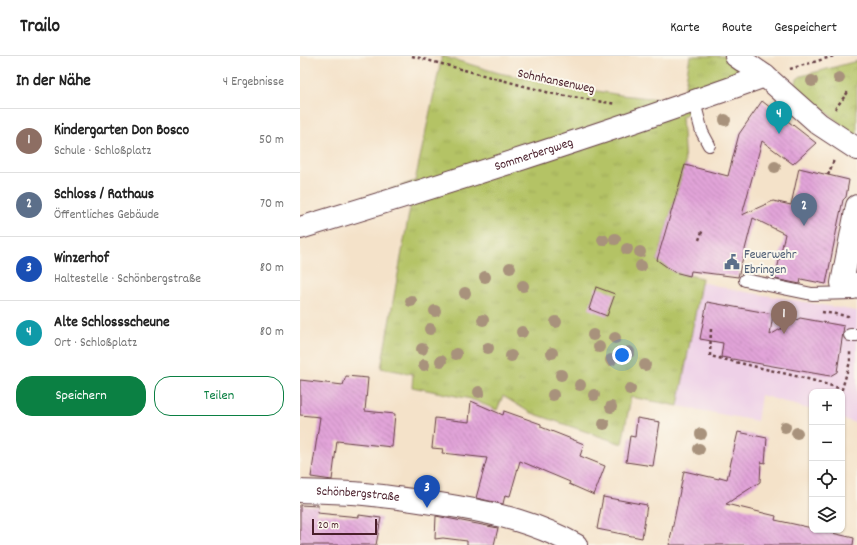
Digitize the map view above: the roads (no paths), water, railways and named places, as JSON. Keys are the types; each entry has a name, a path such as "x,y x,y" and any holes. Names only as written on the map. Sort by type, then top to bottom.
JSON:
{"street":[{"path":"736,56 765,76 819,124 857,149"},
{"name":"Sommerbergweg","path":"300,228 415,193 648,118 765,76"},
{"path":"857,206 842,283 857,284"},
{"name":"Schönbergstraße","path":"300,491 363,494 475,510 507,517 542,529 576,545"}],"lane":[{"path":"694,102 702,132 709,144"},
{"path":"745,280 812,294 857,293"}],"place":[{"name":"Alte Schlossscheune","path":"779,134"},
{"name":"Schloss / Rathaus","path":"804,226"},
{"name":"Feuerwehr Ebringen","path":"732,262"},
{"name":"Kindergarten Don Bosco","path":"784,334"},
{"name":"Winzerhof","path":"427,508"}]}
